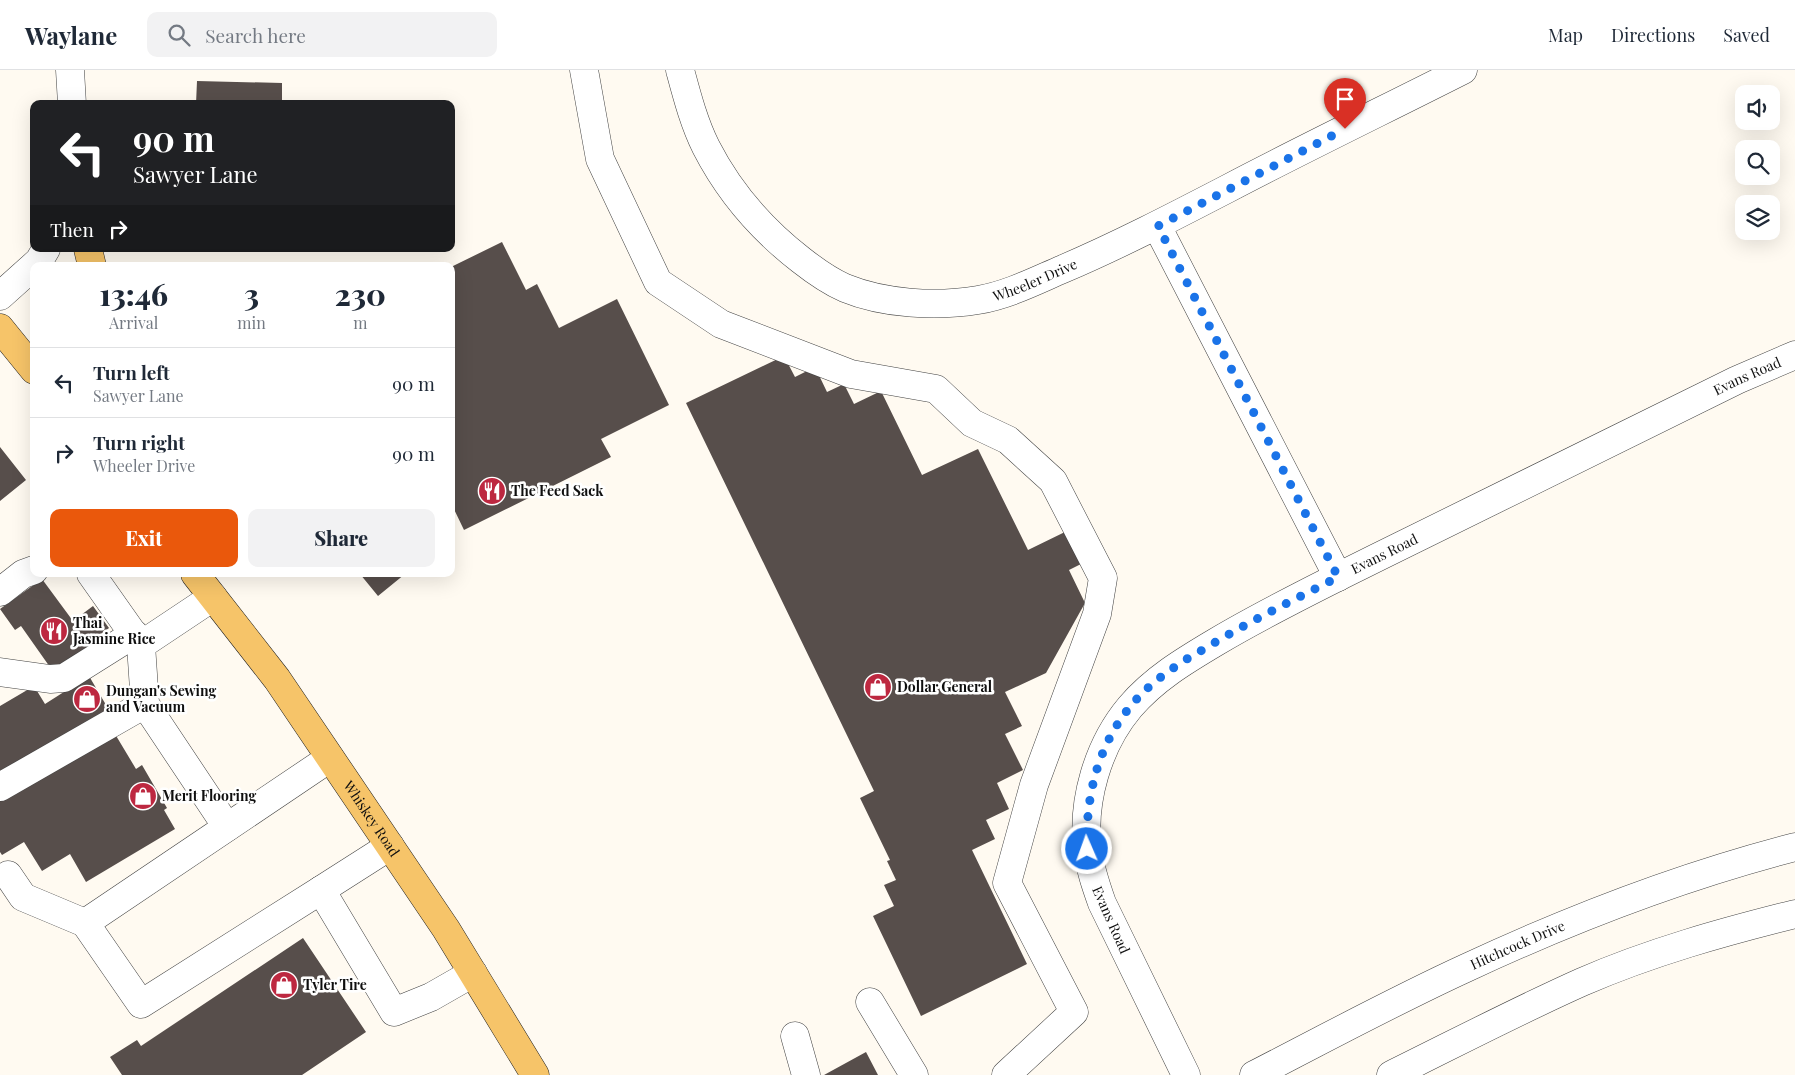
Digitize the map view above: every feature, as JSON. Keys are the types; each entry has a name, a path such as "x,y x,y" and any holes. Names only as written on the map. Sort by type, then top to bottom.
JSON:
{"main road":[{"path":"0,328 30,365"},
{"name":"Whiskey Road","path":"197,577 277,679 446,929 535,1075"}],"street":[{"path":"70,70 72,100"},
{"path":"584,70 600,159 658,282 721,324 842,371 936,388 972,422 1008,440 1053,482 1103,578 1097,614 1034,785 1007,883 1074,1012 1006,1075"},
{"name":"Wheeler Drive","path":"680,70 692,115 705,146 721,175 741,203 763,228 788,251 820,275 844,288 871,297 895,302 978,300 1012,291 1158,226 1227,189 1463,70"},
{"path":"1158,226 1338,577"},
{"path":"0,296 30,269"},
{"name":"Evans Road","path":"1186,1075 1106,912 1092,876 1087,849 1087,821 1092,786 1097,768 1112,732 1129,708 1149,687 1171,669 1253,620 1737,380 1795,355"},
{"path":"0,592 23,574 30,571"},
{"path":"93,577 138,639 145,704 227,827"},
{"path":"0,672 50,679 64,678 213,597"},
{"path":"0,788 145,704"},
{"path":"85,923 330,758"},
{"path":"8,875 23,897 85,923 141,1004 390,846"},
{"name":"Hitchcock Drive","path":"1254,1075 1464,969 1541,934 1590,914 1703,874 1795,848"},
{"path":"321,890 394,1012 431,997 473,972"},
{"path":"1391,1075 1584,982 1650,956 1716,934 1795,914"},
{"path":"891,1075 864,1005 914,1075"},
{"path":"794,1036 806,1075"}],"building":[{"path":"197,81 282,83 282,100 196,100"},
{"path":"502,242 526,290 537,284 559,328 617,299 669,405 601,439 611,457 464,530 455,511 455,265"},
{"path":"784,356 795,377 815,367 827,392 844,384 854,404 881,391 922,475 978,449 1028,550 1069,530 1085,562 1069,570 1085,603 1046,673 1005,692 1022,726 1005,734 1023,770 997,783 1009,809 986,820 995,839 972,850 1027,964 921,1016 873,916 894,906 884,885 896,880 887,861 890,860 860,798 874,791 686,403"},
{"path":"0,447 26,480 0,501"},
{"path":"362,577 401,577 378,596"},
{"path":"42,579 73,621 93,606 109,628 89,643 92,647 52,670 21,626 15,630 0,609"},
{"path":"89,676 109,710 0,775 0,706 34,686 45,704"},
{"path":"112,729 136,769 142,765 167,808 164,810 175,829 86,882 70,854 42,871 24,842 2,855 0,852 0,796"},
{"name":"Tyler Tire","path":"303,938 366,1032 302,1075 122,1075 110,1057 137,1040 141,1046"},
{"path":"866,1052 878,1075 824,1075"}],"place":[{"name":"The Feed Sack","path":"492,491"},
{"name":"Thai Jasmine Rice","path":"54,631"},
{"name":"Dollar General","path":"878,687"},
{"name":"Dungan's Sewing and Vacuum","path":"87,699"},
{"name":"Merit Flooring","path":"143,796"},
{"name":"Tyler Tire","path":"284,985"}],"route":[{"path":"1087,849 1087,821 1092,786 1100,759 1112,732 1129,708 1149,687 1171,669 1253,620 1338,577 1158,226 1345,129"}]}
